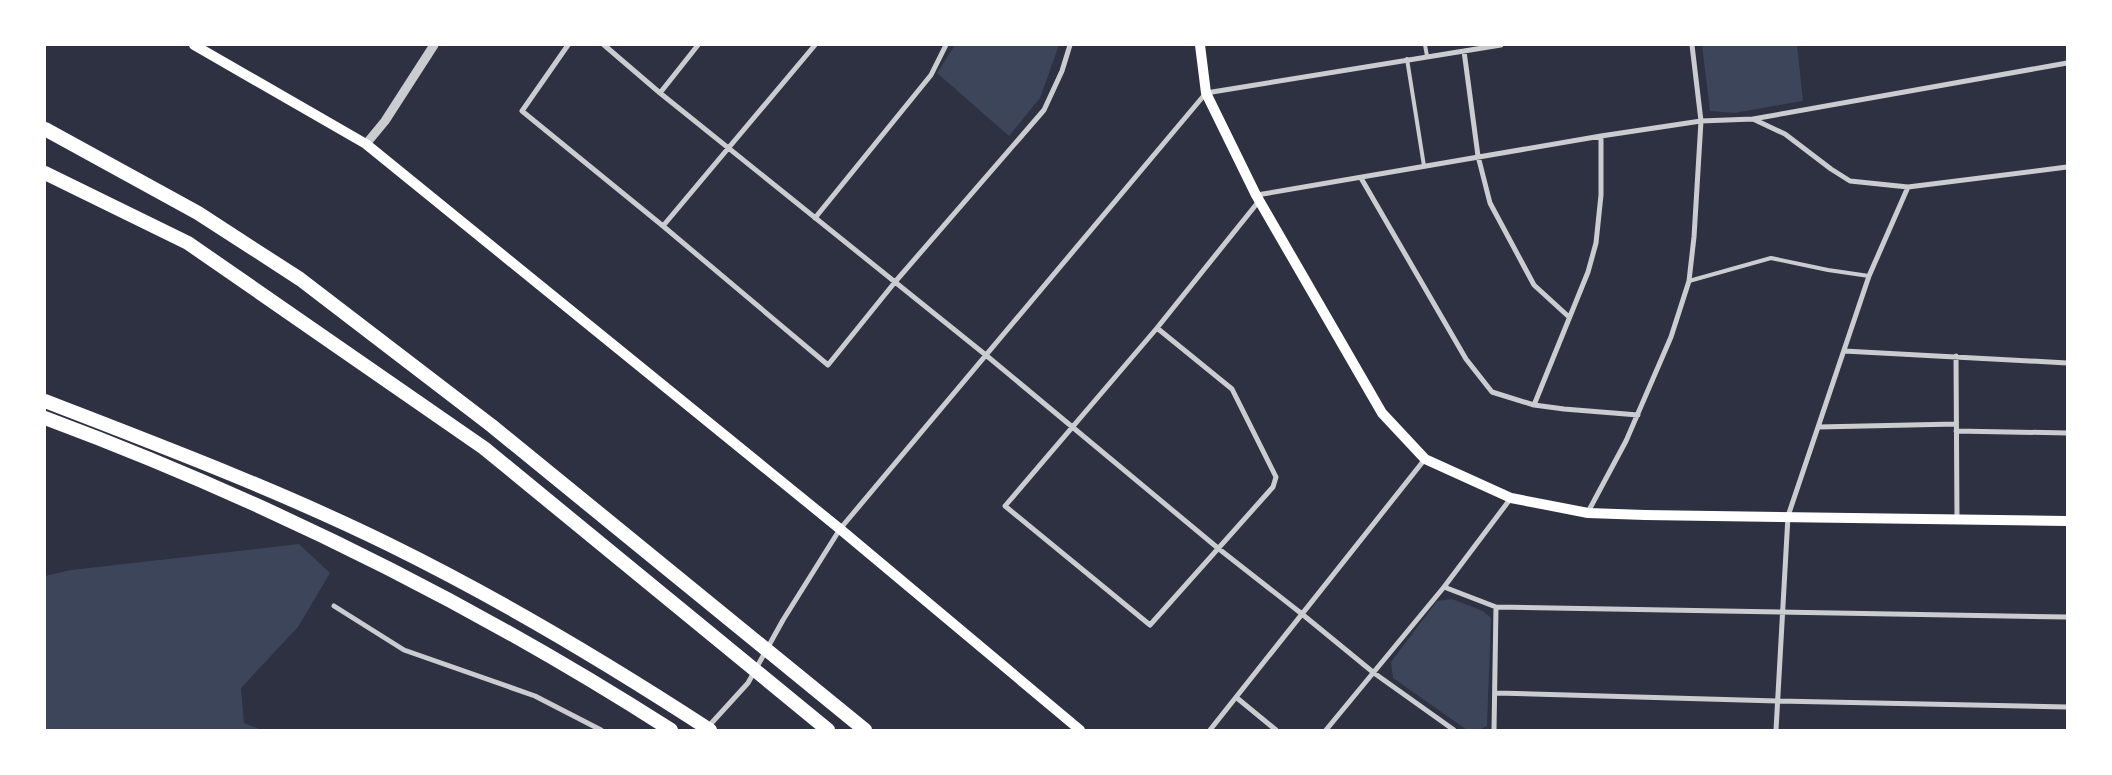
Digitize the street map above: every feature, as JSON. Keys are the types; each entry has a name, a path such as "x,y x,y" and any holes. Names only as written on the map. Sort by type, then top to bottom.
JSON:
{"highway":[{"path":"45,129 198,213 300,279 492,426 866,730"},
{"path":"45,173 188,243 484,448 828,730"},
{"path":"45,401 270,490 390,545 537,623 647,689 710,730"},
{"path":"45,418 104,440 226,491 348,547 422,584 566,665 671,730"}],"main road":[{"path":"194,45 366,144 840,529 1080,730"},
{"path":"1200,45 1206,93 1258,198 1382,413 1425,460 1511,498 1588,513 2067,521"}],"street":[{"path":"366,144 385,121 434,45"},
{"path":"568,45 522,111 663,226 828,365 895,282 1044,110 1062,71 1070,45"},
{"path":"604,45 660,94 987,356 1219,549 1302,614 1374,674 1454,730"},
{"path":"660,94 698,45"},
{"path":"663,226 815,45"},
{"path":"815,218 931,74 946,45"},
{"path":"705,730 748,683 783,620 840,529 1206,93 1501,45"},
{"path":"1588,513 1626,441 1672,337 1689,281 1694,237 1701,121 1692,45"},
{"path":"1464,51 1478,156 1490,203 1534,285 1568,317"},
{"path":"1156,328 1232,389 1276,477 1273,487 1150,625 1005,506 1156,328 1258,198 1478,156 1701,121 1753,119 2067,64"},
{"path":"1753,119 1785,134 1831,169 1850,180 1908,187 2067,167"},
{"path":"1534,405 1568,317 1588,272 1596,243 1601,195 1601,136"},
{"path":"1361,178 1466,359 1492,392 1534,405 1564,410 1638,414"},
{"path":"1776,730 1788,516 1869,276 1908,187"},
{"path":"1844,351 2067,363"},
{"path":"1956,356 1957,519"},
{"path":"1818,427 1956,424"},
{"path":"1956,431 2067,433"},
{"path":"1210,730 1425,460"},
{"path":"1326,730 1374,674 1511,498"},
{"path":"1444,586 1496,607 2067,617"},
{"path":"334,606 404,650 535,696 601,730"},
{"path":"1494,730 1496,607"},
{"path":"1496,693 1777,702 2067,707"},
{"path":"1237,698 1276,730"}],"lane":[{"path":"1425,45 1427,56"},
{"path":"1407,59 1424,166"},
{"path":"1689,281 1770,258 1869,276"}],"shaded area":[{"path":"955,45 1059,45 1040,98 1009,136 937,73"},
{"path":"1702,45 1797,45 1803,101 1734,113 1710,111"},
{"path":"299,544 330,573 298,627 241,688 244,723 262,730 45,730 45,576 71,570"},
{"path":"1452,599 1483,611 1491,618 1487,726 1479,730 1467,730 1393,678 1391,662 1437,601"}]}
